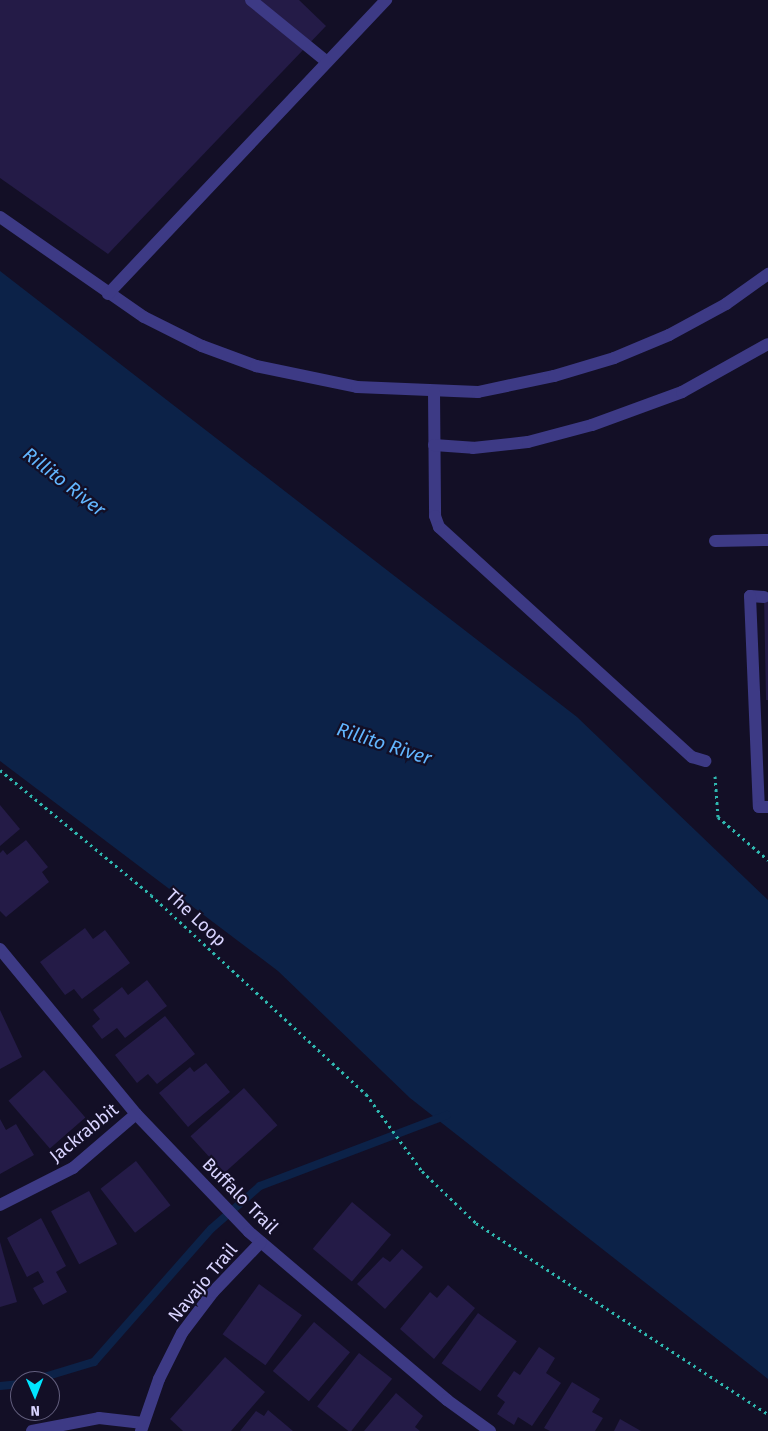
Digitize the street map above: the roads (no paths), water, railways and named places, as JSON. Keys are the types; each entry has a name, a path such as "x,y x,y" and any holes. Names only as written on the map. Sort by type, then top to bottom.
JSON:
{"street":[{"path":"251,0 327,62"},
{"path":"108,294 386,0"},
{"path":"0,218 108,294 173,332 256,366 332,384 434,392 493,390 614,358 698,320 768,274"},
{"path":"434,446 472,448 528,442 592,425 682,392 768,344"},
{"path":"434,392 435,516 439,527 692,757 710,764"},
{"path":"715,541 768,540"},
{"path":"764,597 750,596 759,807 768,807"},
{"name":"Buffalo Trail","path":"0,949 136,1114 249,1232 447,1400 490,1431"},
{"name":"Jackrabbit","path":"0,1204 73,1168 136,1114"},
{"name":"Navajo Trail","path":"142,1427 159,1379 182,1333 213,1292 261,1242"},
{"path":"32,1431 99,1418 142,1427"}],"water":[{"name":"Rillito River","path":"0,271 577,717 768,900 768,1379 410,1098 278,971 0,761"}],"waterway":[{"path":"60,1372 94,1362 211,1229 260,1186 447,1115"},
{"path":"0,1386 10,1385"}]}
